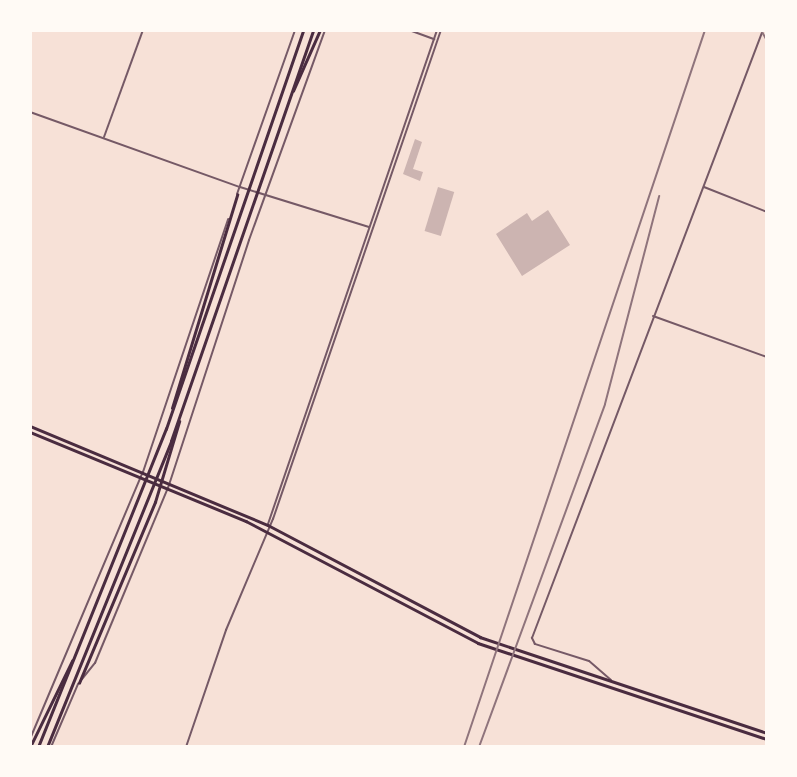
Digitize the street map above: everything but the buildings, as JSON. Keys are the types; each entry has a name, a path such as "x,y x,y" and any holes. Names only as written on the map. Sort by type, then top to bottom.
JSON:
{"main road":[{"path":"38,747 172,414 303,30"},
{"path":"49,747 181,411 313,30"},
{"path":"287,104 323,30"},
{"path":"172,414 180,369 235,211 237,195"},
{"path":"79,683 155,502 181,411"},
{"path":"30,426 268,525 480,637 767,733"},
{"path":"30,432 266,531 478,643 767,739"},
{"path":"30,747 78,649"}],"street":[{"path":"103,138 143,30"},
{"path":"30,739 144,472 295,30"},
{"path":"49,747 79,683 95,663 168,488 323,30"},
{"path":"409,30 434,39"},
{"path":"186,747 266,531 437,30"},
{"path":"268,525 441,30"},
{"path":"612,681 589,661 535,644 532,638 763,30"},
{"path":"30,112 240,187 369,227"},
{"path":"704,187 767,212"},
{"path":"653,316 767,357"}],"railway":[{"path":"464,747 705,30"},
{"path":"761,30 767,41"},
{"path":"479,747 605,404 659,196"}]}
